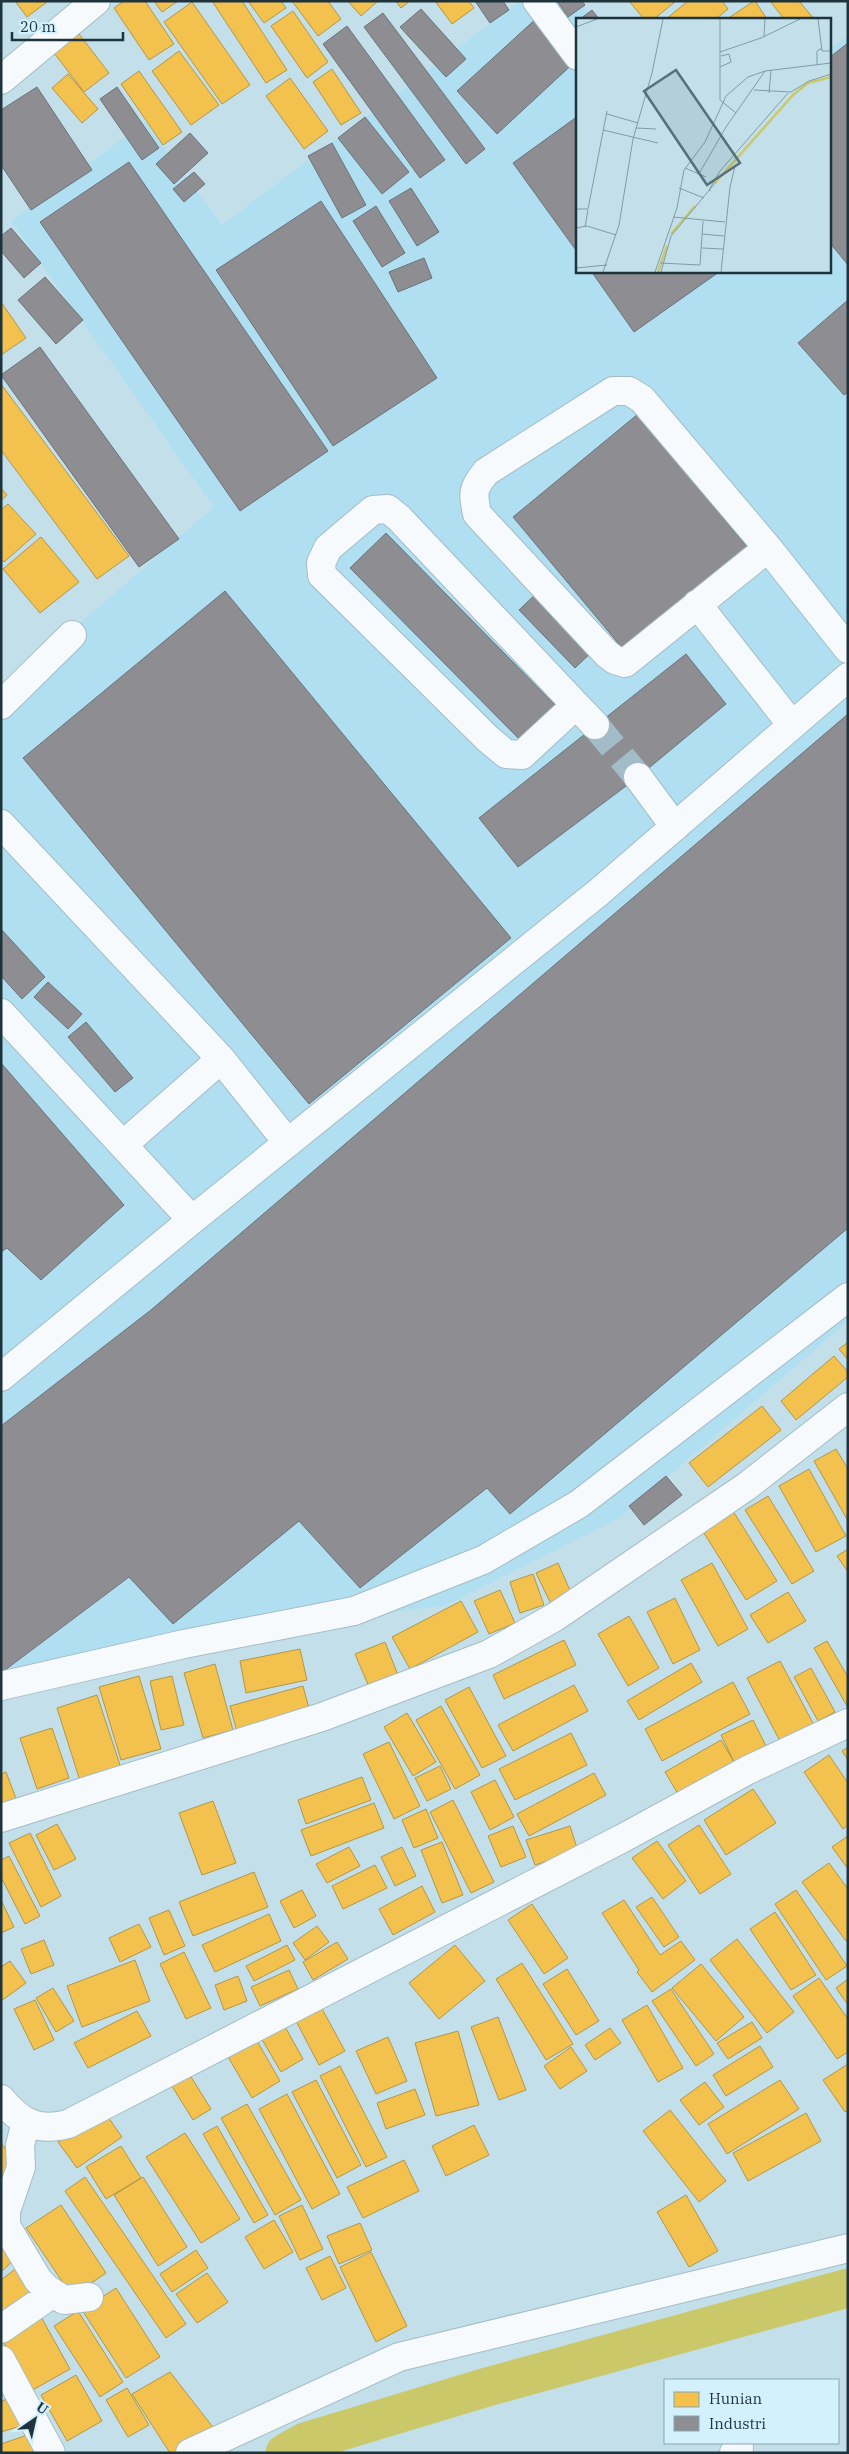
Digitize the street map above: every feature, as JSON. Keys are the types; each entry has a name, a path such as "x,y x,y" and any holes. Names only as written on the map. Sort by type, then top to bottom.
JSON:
{"street":[{"path":"1,80 96,1"},
{"path":"537,1 576,53"},
{"path":"768,548 625,662 615,660 477,514 474,498 475,486 486,472 613,391 629,391 642,399 768,548 848,649"},
{"path":"576,705 522,755 506,754 481,732 322,575 321,563 328,548 373,510 388,509 400,518 595,725"},
{"path":"697,604 792,726"},
{"path":"1,705 72,635"},
{"path":"1,1378 192,1220 599,892 848,677"},
{"path":"638,777 675,827"},
{"path":"1,824 221,1059 288,1142"},
{"path":"1,1013 124,1144 192,1220"},
{"path":"124,1144 221,1059"},
{"path":"1,1686 184,1644 354,1611 483,1560 579,1504 848,1296"},
{"path":"1,1818 322,1717 489,1654 555,1617 747,1486 848,1407"},
{"path":"1,2099 26,2122 50,2129 68,2124 623,1838 748,1770 848,1723"},
{"path":"26,2122 20,2145 21,2167 6,2211 6,2226 38,2280 52,2294 64,2300 88,2297"},
{"path":"190,2453 399,2356 848,2248"},
{"path":"1,2329 52,2294"},
{"path":"1,2360 51,2453"}],"shaded area":[{"path":"520,1 580,1 592,18 576,18 576,272 832,272 832,48 848,36 848,1321 621,1517 447,1605 112,1650 1,1694 1,692 214,507 11,221 145,122 222,225"}],"building: Hunian":[{"path":"15,1 47,1 47,2 27,17"},
{"path":"124,1 145,1 174,44 149,60 114,8"},
{"path":"154,1 178,1 162,12"},
{"path":"212,1 242,1 287,70 266,83"},
{"path":"248,1 281,1 286,8 264,23"},
{"path":"292,1 328,1 341,19 318,36"},
{"path":"348,1 378,1 361,16"},
{"path":"396,1 410,1 401,8"},
{"path":"435,1 469,1 474,8 452,24"},
{"path":"629,1 676,1 655,18 643,18"},
{"path":"688,1 722,1 728,9 717,18 667,18"},
{"path":"754,1 766,18 728,18"},
{"path":"770,1 799,1 813,18 783,18"},
{"path":"192,2 250,85 222,104 164,22"},
{"path":"293,11 328,62 307,78 271,26"},
{"path":"79,34 109,73 84,92 54,53"},
{"path":"179,51 219,105 191,125 152,71"},
{"path":"332,69 361,113 341,125 313,82"},
{"path":"139,71 182,132 163,145 121,84"},
{"path":"68,74 98,109 82,123 52,88"},
{"path":"290,78 328,131 304,149 266,96"},
{"path":"1,302 26,338 1,355"},
{"path":"1,384 129,556 97,579 1,450"},
{"path":"1,488 7,495 1,501"},
{"path":"8,504 36,534 4,562 1,559 1,510"},
{"path":"41,537 79,582 40,613 3,569"},
{"path":"848,1342 848,1360 839,1349"},
{"path":"834,1356 848,1372 848,1377 796,1420 781,1401"},
{"path":"762,1406 781,1430 708,1487 689,1463"},
{"path":"836,1449 848,1469 848,1521 814,1461"},
{"path":"809,1469 846,1536 816,1552 779,1486"},
{"path":"768,1496 814,1571 792,1584 745,1510"},
{"path":"733,1511 777,1581 746,1600 702,1530"},
{"path":"848,1549 848,1572 837,1556"},
{"path":"558,1563 572,1595 551,1604 536,1573"},
{"path":"712,1563 748,1629 718,1646 681,1580"},
{"path":"533,1574 544,1605 520,1613 510,1582"},
{"path":"500,1590 515,1623 489,1634 474,1601"},
{"path":"788,1592 806,1621 768,1643 750,1615"},
{"path":"675,1598 700,1650 673,1664 647,1612"},
{"path":"461,1601 478,1632 410,1669 392,1637"},
{"path":"629,1616 659,1668 628,1686 598,1634"},
{"path":"564,1640 576,1665 504,1699 493,1675"},
{"path":"827,1641 848,1677 847,1706 814,1648"},
{"path":"385,1642 398,1675 369,1687 355,1654"},
{"path":"300,1649 307,1680 246,1693 240,1661"},
{"path":"780,1661 814,1725 781,1743 747,1678"},
{"path":"691,1663 702,1682 639,1720 627,1701"},
{"path":"215,1664 233,1730 203,1738 184,1673"},
{"path":"811,1668 835,1712 818,1721 794,1677"},
{"path":"139,1676 161,1749 121,1760 99,1687"},
{"path":"172,1676 184,1725 161,1730 150,1681"},
{"path":"733,1682 750,1714 662,1761 645,1729"},
{"path":"574,1685 588,1711 513,1751 498,1725"},
{"path":"303,1686 310,1712 237,1732 230,1706"},
{"path":"469,1687 506,1756 482,1768 445,1700"},
{"path":"97,1695 121,1768 80,1781 57,1708"},
{"path":"441,1706 480,1775 455,1789 416,1720"},
{"path":"407,1713 436,1762 413,1776 384,1727"},
{"path":"753,1720 766,1746 734,1762 721,1735"},
{"path":"52,1728 69,1778 37,1789 20,1738"},
{"path":"571,1733 587,1765 515,1800 499,1769"},
{"path":"721,1740 734,1762 678,1794 665,1772"},
{"path":"389,1742 420,1806 394,1819 363,1754"},
{"path":"848,1747 848,1760 842,1751"},
{"path":"829,1755 848,1783 848,1825 843,1829 804,1772"},
{"path":"440,1766 451,1789 427,1801 415,1778"},
{"path":"6,1772 17,1801 1,1807 1,1774"},
{"path":"594,1773 606,1795 529,1836 517,1814"},
{"path":"362,1777 371,1800 306,1824 298,1800"},
{"path":"495,1780 514,1817 490,1830 471,1792"},
{"path":"753,1789 776,1823 726,1855 704,1820"},
{"path":"453,1800 494,1882 471,1893 430,1812"},
{"path":"213,1801 236,1863 202,1875 179,1813"},
{"path":"374,1803 384,1828 311,1856 301,1830"},
{"path":"426,1809 438,1838 414,1848 402,1820"},
{"path":"57,1824 76,1859 54,1870 36,1835"},
{"path":"699,1825 731,1874 700,1894 668,1845"},
{"path":"513,1826 526,1857 501,1867 488,1836"},
{"path":"570,1826 578,1851 535,1865 526,1840"},
{"path":"30,1833 61,1896 41,1907 9,1843"},
{"path":"848,1836 848,1869 832,1847"},
{"path":"657,1841 686,1881 663,1899 632,1858"},
{"path":"442,1842 463,1895 442,1903 421,1850"},
{"path":"349,1847 360,1866 327,1883 316,1864"},
{"path":"402,1847 416,1876 395,1886 381,1857"},
{"path":"9,1856 40,1916 25,1924 1,1877 1,1860"},
{"path":"829,1863 848,1889 848,1940 846,1941 802,1882"},
{"path":"375,1865 387,1888 343,1909 332,1886"},
{"path":"254,1872 268,1907 193,1936 179,1902"},
{"path":"422,1886 435,1912 393,1935 379,1909"},
{"path":"302,1890 316,1916 294,1928 280,1901"},
{"path":"796,1890 847,1966 826,1980 775,1904"},
{"path":"652,1897 679,1937 664,1947 636,1907"},
{"path":"1,1900 14,1927 1,1933"},
{"path":"624,1900 660,1955 681,1941 695,1960 652,1992 637,1972 639,1970 602,1913"},
{"path":"532,1904 568,1958 544,1974 508,1920"},
{"path":"169,1910 185,1946 164,1955 149,1918"},
{"path":"775,1912 816,1975 791,1990 750,1929"},
{"path":"269,1914 281,1941 215,1972 202,1945"},
{"path":"139,1924 151,1947 120,1962 109,1938"},
{"path":"317,1926 329,1942 305,1960 293,1943"},
{"path":"737,1939 794,2012 767,2033 710,1960"},
{"path":"44,1940 54,1965 31,1974 21,1949"},
{"path":"337,1942 348,1959 313,1980 303,1962"},
{"path":"287,1945 295,1960 254,1981 246,1966"},
{"path":"455,1945 485,1981 439,2019 409,1983"},
{"path":"184,1952 211,2008 186,2019 160,1964"},
{"path":"135,1960 150,2001 82,2027 67,1986"},
{"path":"10,1961 26,1983 1,2001 1,1967"},
{"path":"522,1963 573,2044 546,2060 496,1979"},
{"path":"701,1964 744,2017 716,2041 672,1988"},
{"path":"567,1969 599,2021 576,2035 543,1984"},
{"path":"289,1970 298,1989 260,2006 251,1987"},
{"path":"238,1976 247,2001 224,2010 215,1985"},
{"path":"819,1978 848,2019 848,2052 837,2059 793,1996"},
{"path":"848,1979 848,2005 836,1988"},
{"path":"53,1988 74,2021 56,2032 36,1998"},
{"path":"671,1989 714,2054 696,2066 652,2001"},
{"path":"35,2000 54,2040 34,2050 14,2009"},
{"path":"647,2005 683,2068 658,2082 622,2020"},
{"path":"321,2007 345,2051 319,2065 296,2021"},
{"path":"137,2011 151,2036 88,2068 74,2043"},
{"path":"498,2017 526,2090 499,2100 471,2027"},
{"path":"752,2022 762,2038 728,2059 717,2043"},
{"path":"283,2023 303,2059 281,2072 260,2036"},
{"path":"610,2028 621,2043 595,2060 585,2045"},
{"path":"458,2031 479,2105 436,2116 415,2043"},
{"path":"388,2037 407,2081 376,2094 356,2051"},
{"path":"256,2039 280,2081 252,2098 227,2055"},
{"path":"760,2046 773,2067 726,2096 713,2075"},
{"path":"571,2047 587,2071 560,2089 544,2066"},
{"path":"848,2064 848,2110 845,2112 823,2080"},
{"path":"340,2066 387,2157 366,2167 320,2076"},
{"path":"188,2072 211,2109 193,2120 170,2083"},
{"path":"316,2080 361,2165 337,2178 292,2092"},
{"path":"780,2080 799,2109 727,2154 708,2124"},
{"path":"705,2082 724,2107 699,2125 680,2100"},
{"path":"415,2089 425,2115 386,2129 377,2103"},
{"path":"287,2094 340,2194 312,2209 259,2109"},
{"path":"247,2104 301,2200 275,2215 221,2118"},
{"path":"103,2110 122,2137 77,2168 58,2142"},
{"path":"670,2110 726,2181 699,2202 643,2131"},
{"path":"806,2113 821,2141 748,2181 733,2153"},
{"path":"474,2125 489,2155 446,2176 432,2146"},
{"path":"217,2126 268,2215 254,2223 203,2134"},
{"path":"185,2133 240,2219 201,2243 146,2157"},
{"path":"1,2143 19,2166 1,2179"},
{"path":"121,2146 141,2178 106,2199 86,2167"},
{"path":"404,2160 419,2191 363,2218 347,2187"},
{"path":"85,2177 186,2324 166,2338 65,2191"},
{"path":"143,2177 187,2247 158,2266 114,2195"},
{"path":"686,2195 718,2251 689,2267 657,2212"},
{"path":"61,2205 106,2273 72,2296 26,2228"},
{"path":"302,2205 323,2249 300,2260 279,2216"},
{"path":"274,2220 293,2252 264,2269 245,2237"},
{"path":"360,2223 372,2250 339,2264 327,2236"},
{"path":"1,2242 16,2258 1,2272"},
{"path":"196,2250 208,2268 172,2292 160,2274"},
{"path":"371,2252 407,2326 376,2342 340,2267"},
{"path":"330,2256 346,2288 322,2300 306,2268"},
{"path":"18,2267 39,2295 1,2324 1,2280"},
{"path":"207,2273 228,2302 197,2323 176,2294"},
{"path":"116,2288 160,2357 126,2378 82,2310"},
{"path":"78,2311 123,2382 100,2397 54,2326"},
{"path":"40,2315 70,2369 31,2391 1,2338"},
{"path":"170,2372 219,2435 185,2453 170,2453 132,2394"},
{"path":"76,2375 102,2421 67,2441 41,2395"},
{"path":"127,2388 149,2425 128,2437 106,2400"},
{"path":"15,2397 24,2425 1,2432 1,2401"},
{"path":"36,2432 43,2453 1,2453 1,2444"}],"building: Industri":[{"path":"475,1 503,1 509,10 490,23"},
{"path":"557,1 582,1 585,5 568,17"},
{"path":"421,9 466,59 446,77 400,27"},
{"path":"592,10 598,18 581,18"},
{"path":"383,13 485,149 466,164 364,27"},
{"path":"539,16 576,57 576,61 497,134 457,91"},
{"path":"347,26 445,160 420,178 323,44"},
{"path":"848,43 848,265 832,245 832,55"},
{"path":"37,87 92,170 31,210 1,165 1,110"},
{"path":"117,87 159,148 142,160 100,99"},
{"path":"365,117 409,172 382,194 338,138"},
{"path":"576,117 576,250 513,163"},
{"path":"190,133 208,153 174,184 156,164"},
{"path":"332,143 366,205 342,218 308,156"},
{"path":"129,162 328,451 240,511 40,222"},
{"path":"194,172 205,184 184,202 173,189"},
{"path":"411,188 439,232 417,246 389,201"},
{"path":"321,201 437,378 333,446 216,270"},
{"path":"376,206 405,253 382,267 353,221"},
{"path":"11,228 41,263 24,278 1,251 1,236"},
{"path":"424,258 432,278 398,292 389,272"},
{"path":"592,272 719,272 634,332"},
{"path":"45,277 83,320 56,344 18,300"},
{"path":"848,300 848,392 844,395 798,343"},
{"path":"40,347 179,539 139,567 1,375"},
{"path":"638,414 747,547 623,649 513,517"},
{"path":"386,533 562,712 527,747 350,568"},
{"path":"540,590 596,648 575,668 519,610"},
{"path":"225,591 511,938 309,1104 23,758"},
{"path":"686,654 726,704 638,777 518,867 479,818"},
{"path":"848,714 848,1228 510,1514 487,1488 360,1588 299,1521 173,1624 129,1577 1,1673 1,1426 151,1310"},
{"path":"1,929 45,977 22,999 1,976"},
{"path":"48,982 82,1014 68,1029 34,997"},
{"path":"86,1022 133,1078 115,1092 68,1037"},
{"path":"1,1063 124,1205 41,1280 7,1248 1,1252"},
{"path":"666,1476 682,1495 644,1525 629,1506"}],"waterway":[{"path":"285,2453 305,2442 487,2387 848,2288"}],"tunnel":[{"path":"595,725 638,777"}]}
